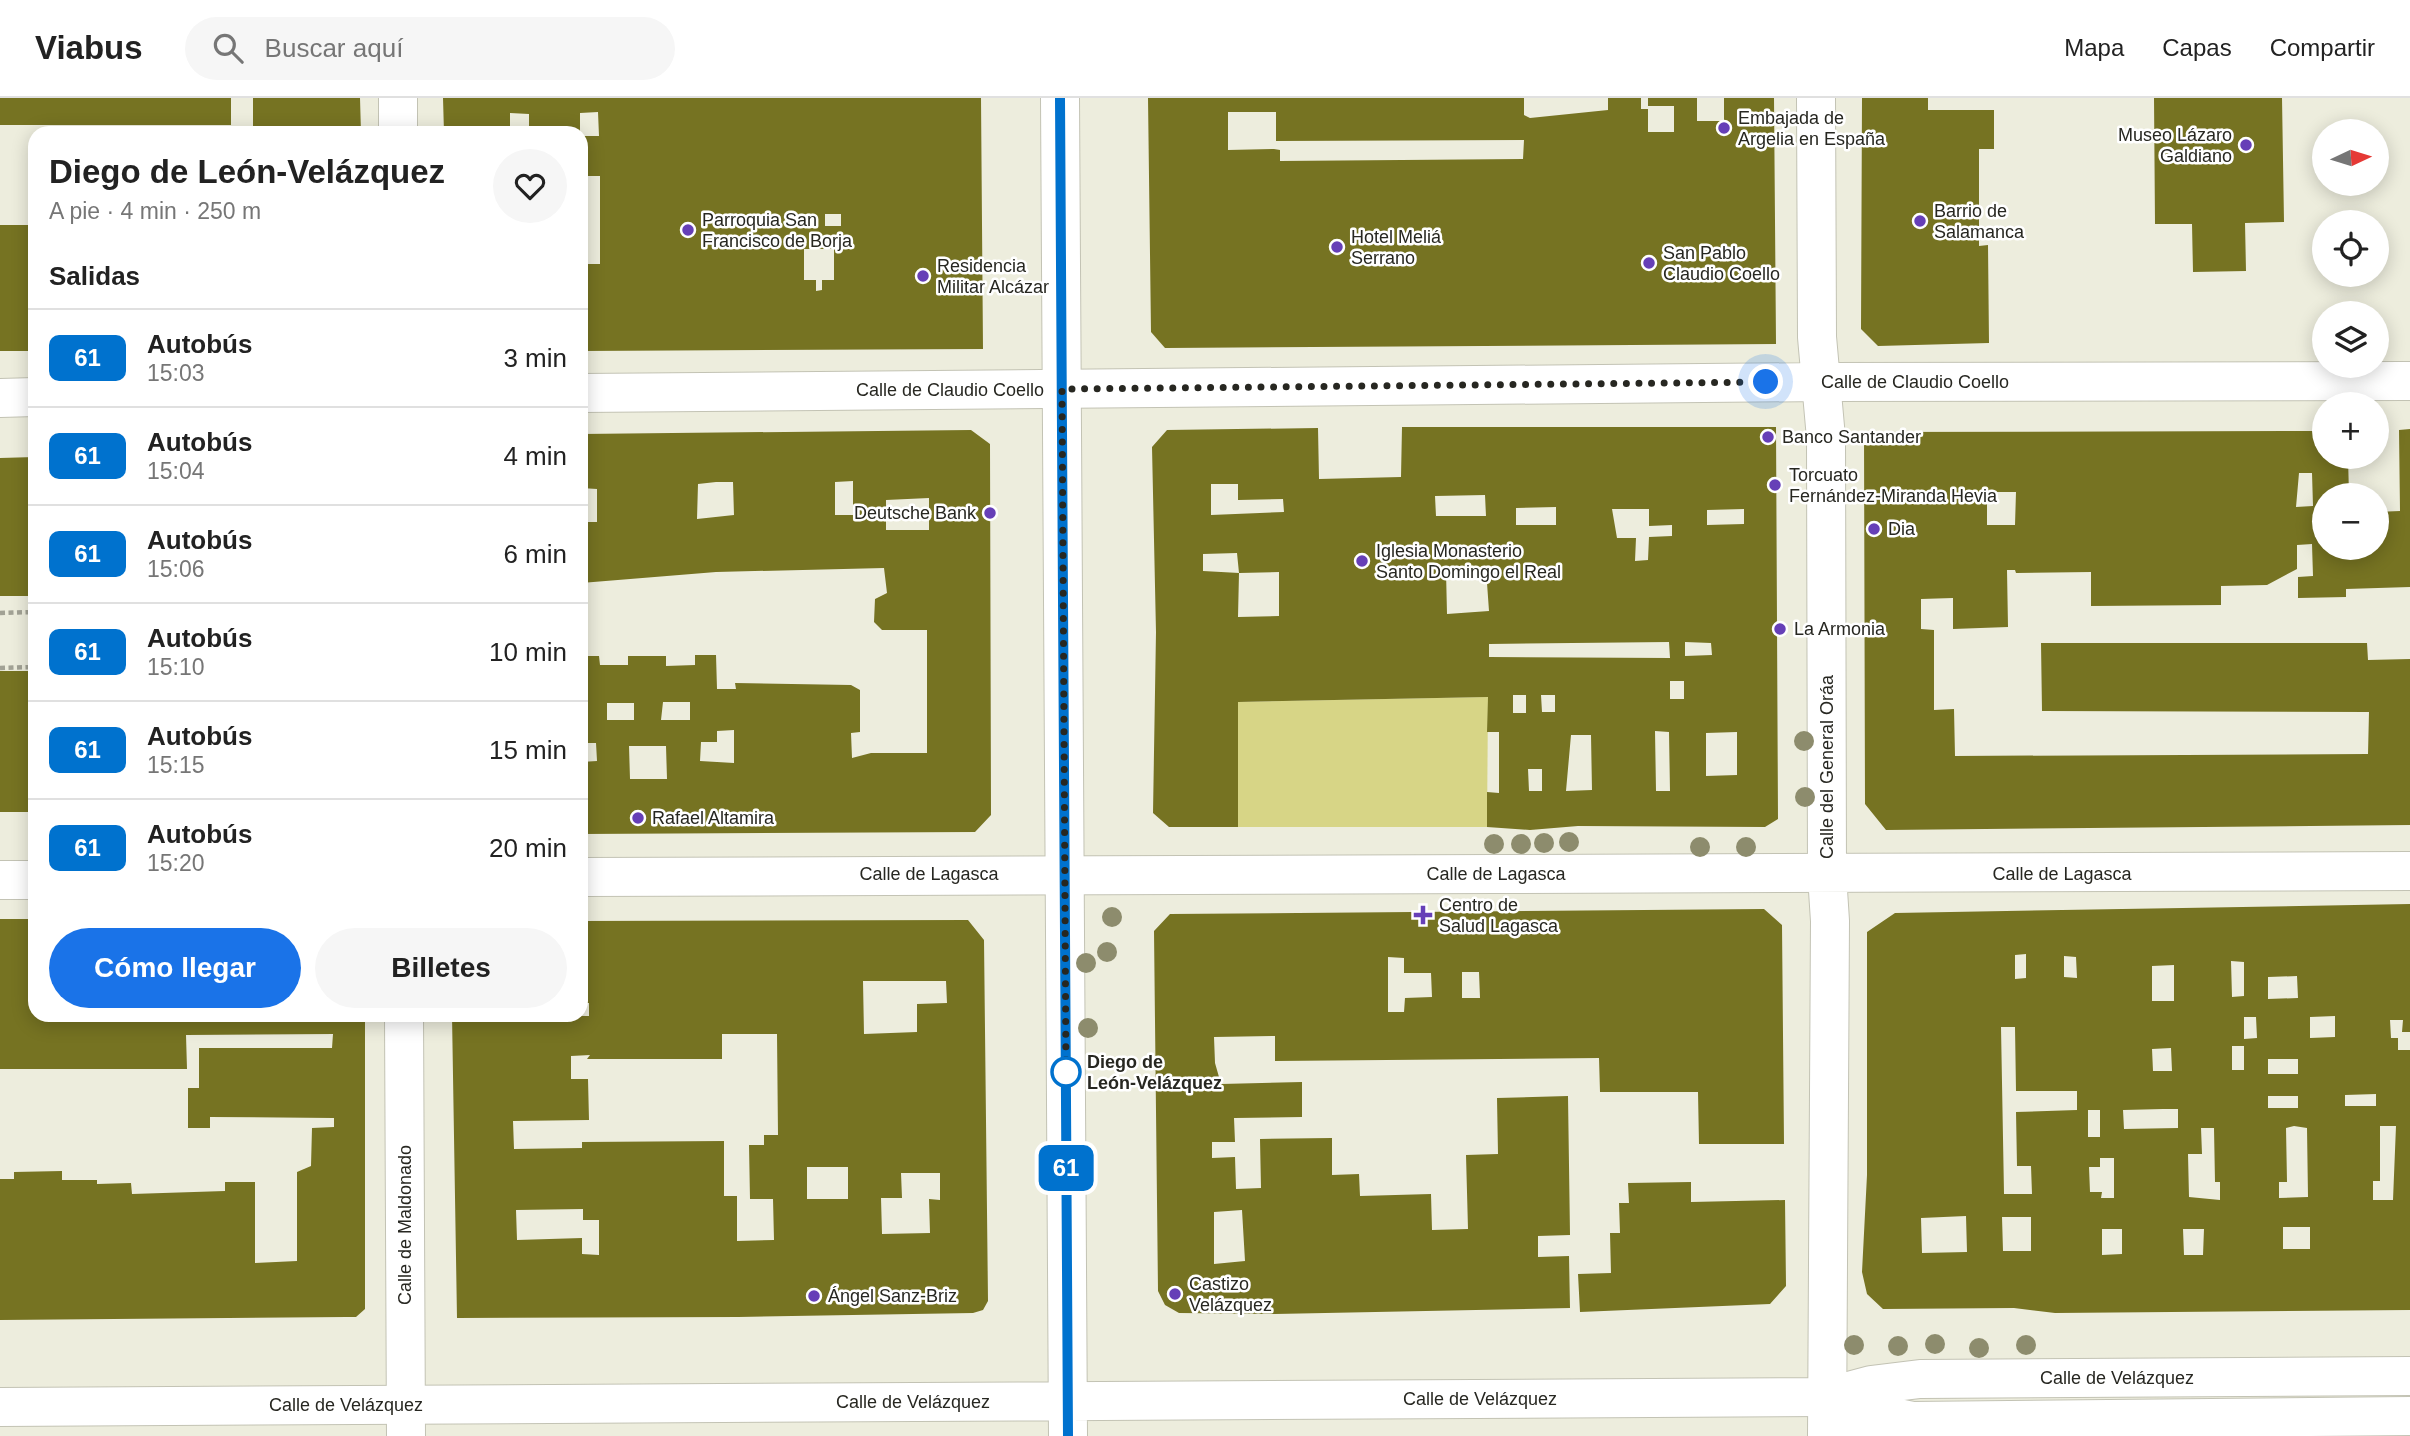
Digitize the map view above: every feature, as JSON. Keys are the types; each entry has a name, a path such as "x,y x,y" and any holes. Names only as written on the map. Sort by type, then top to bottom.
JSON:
{"main road":[{"path":"398,98 398,126"},
{"path":"1060,98 1068,1419"},
{"name":"Calle del General Oráa","path":"1816,98 1817,337 1826,465 1827,875 1830,934 1827,1436"},
{"name":"Calle de Claudio Coello","path":"588,393 1822,382 2410,381"},
{"path":"0,398 28,397"},
{"name":"Calle de Lagasca","path":"588,877 2410,872"},
{"path":"0,880 28,880"},
{"name":"Calle de Maldonado","path":"404,1022 406,1420"},
{"name":"Calle de Velázquez","path":"0,1407 406,1420 1068,1419 1826,1398 1871,1385 1920,1379 2410,1376"},
{"path":"1826,1398 1865,1411 1913,1421 2410,1416"},
{"path":"1826,1398 1852,1423 1867,1433 1879,1436"}],"path":[{"path":"0,613 28,612"},
{"path":"0,668 28,667"}],"shaded area":[{"path":"1488,697 1487,827 1238,827 1238,702"}],"building":[{"path":"0,98 231,98 231,125 0,125"},
{"path":"253,98 360,98 361,126 253,126"},
{"path":"443,98 981,98 983,349 588,351 588,264 600,264 600,176 588,176 588,136 599,136 598,112 580,113 580,126 529,126 529,114 510,113 510,126 444,126","holes":["809,214 809,226 795,226 795,215","825,214 841,214 841,226 825,226","804,249 834,249 834,280 822,280 822,290 816,291 816,280 804,280"]},
{"path":"1148,98 1524,98 1524,115 1530,118 1608,110 1608,98 1641,98 1641,109 1648,109 1648,132 1674,132 1674,106 1648,106 1648,98 1697,98 1697,121 1724,121 1724,98 1774,98 1776,344 1165,348 1151,332","holes":["1228,112 1276,112 1276,141 1524,140 1523,159 1280,161 1280,150 1228,150"]},
{"path":"1862,98 1928,98 1928,110 1994,110 1994,149 1979,149 1979,246 1988,245 1989,343 1878,346 1861,329"},
{"path":"2154,98 2282,98 2284,222 2245,223 2246,271 2193,272 2192,224 2155,224"},
{"path":"0,225 28,225 28,351 0,351"},
{"path":"1402,427 1776,427 1778,819 1765,827 1578,826 1530,830 1487,827 1487,792 1499,793 1499,732 1487,732 1488,697 1238,702 1238,827 1169,827 1153,813 1156,632 1152,447 1167,430 1318,428 1319,479 1401,477","holes":["1211,484 1238,484 1238,500 1283,499 1284,512 1211,515","1485,495 1486,516 1436,516 1435,496","1556,507 1556,525 1516,525 1516,508","1612,509 1649,509 1649,526 1672,525 1672,536 1649,537 1648,560 1635,561 1636,538 1617,538","1744,509 1744,524 1707,525 1707,510","1237,553 1239,573 1203,571 1203,554","1486,569 1489,611 1447,614 1446,571","1279,572 1279,616 1238,617 1239,573","1669,642 1670,658 1489,657 1489,644","1685,642 1711,643 1712,655 1685,656","1670,681 1684,681 1684,699 1670,699","1513,695 1526,695 1526,713 1513,713","1541,695 1555,695 1555,712 1542,712","1655,731 1669,732 1670,791 1656,791","1737,732 1737,775 1706,776 1706,733","1571,735 1591,735 1592,790 1566,791","1528,769 1542,769 1542,791 1529,791"]},
{"path":"2410,429 2410,587 2346,589 2346,597 2298,598 2298,577 2313,576 2312,560 2389,560 2389,511 2400,511 2399,430"},
{"path":"971,430 990,444 991,815 975,832 588,834 588,762 597,761 596,743 588,743 588,656 599,656 600,665 628,665 628,656 666,656 666,666 695,665 695,655 716,655 717,689 736,689 735,683 851,685 860,690 860,732 851,733 852,758 871,753 927,753 927,630 882,630 874,622 875,599 887,593 884,568 716,572 588,582 588,522 597,522 597,489 588,488 588,434","holes":["853,481 853,515 835,515 835,482","733,482 734,515 697,519 698,484","929,498 929,530 886,530 886,500","663,702 690,702 690,720 661,720","607,703 634,703 634,720 607,720","734,730 734,763 700,761 701,742 717,742 717,731","629,746 666,746 667,779 630,779"]},
{"path":"2312,431 2312,469 2348,469 2349,483 2312,483 2312,473 2299,473 2296,507 2312,506 2312,544 2297,545 2297,569 2267,585 2221,586 2221,605 2091,606 2091,572 2016,573 2015,570 2007,570 2008,627 1953,629 1953,598 1921,599 1921,629 1934,630 1934,710 1954,709 1955,756 2368,754 2369,712 2042,711 2041,643 2367,643 2368,660 2410,659 2410,825 1886,830 1865,804 1864,432","holes":["1987,492 2016,492 2015,525 1987,525"]},
{"path":"28,457 28,596 0,596 0,458"},
{"path":"0,671 28,671 28,812 0,812"},
{"path":"2410,904 2410,1032 2402,1032 2403,1020 2390,1020 2391,1038 2398,1038 2398,1050 2410,1050 2410,1310 2055,1313 2014,1308 1883,1309 1867,1294 1862,1272 1867,1175 1867,932 1895,913","holes":["2026,954 2026,978 2015,979 2015,955","2064,956 2076,957 2077,978 2064,977","2231,961 2244,962 2244,996 2232,997","2174,965 2174,1001 2152,1001 2152,966","2297,976 2298,998 2268,999 2268,977","2335,1016 2335,1037 2310,1038 2310,1017","2244,1017 2256,1017 2257,1038 2244,1039","2001,1027 2015,1027 2016,1091 2077,1091 2077,1110 2016,1112 2017,1166 2031,1166 2032,1194 2004,1194","2232,1046 2244,1046 2244,1070 2232,1070","2171,1048 2172,1071 2153,1071 2152,1049","2268,1059 2298,1059 2298,1074 2268,1074","2376,1094 2376,1106 2345,1106 2345,1095","2268,1096 2298,1096 2298,1108 2268,1108","2178,1109 2178,1128 2124,1129 2123,1110","2088,1110 2100,1110 2100,1137 2088,1137","2380,1126 2396,1126 2393,1200 2373,1200 2373,1181 2380,1181","2201,1128 2214,1128 2215,1182 2220,1182 2220,1200 2189,1197 2188,1154 2202,1154","2286,1128 2307,1128 2308,1197 2279,1198 2279,1182 2287,1182","2100,1158 2114,1158 2114,1198 2101,1198 2102,1192 2090,1192 2089,1167 2100,1167","1966,1216 1967,1252 1922,1253 1921,1218","2002,1217 2031,1217 2031,1251 2003,1251","2283,1227 2310,1227 2310,1249 2283,1249","2102,1229 2122,1229 2122,1254 2102,1255","2183,1229 2204,1229 2203,1255 2184,1255"]},
{"path":"1764,909 1782,925 1784,1144 1699,1144 1698,1092 1600,1092 1599,1058 1275,1061 1275,1036 1214,1037 1215,1063 1221,1084 1302,1082 1302,1117 1234,1118 1235,1142 1212,1142 1212,1158 1235,1157 1236,1189 1261,1188 1260,1139 1332,1138 1332,1175 1359,1174 1360,1196 1431,1194 1432,1230 1468,1229 1466,1155 1498,1154 1497,1098 1568,1096 1570,1235 1538,1236 1538,1257 1569,1256 1570,1308 1275,1314 1179,1313 1165,1305 1158,1291 1154,931 1170,914","holes":["1388,957 1404,958 1404,973 1431,973 1432,997 1405,998 1404,1012 1388,1012","1462,972 1479,972 1480,998 1462,998","1242,1210 1245,1261 1214,1264 1214,1212"]},
{"path":"0,919 28,919 28,1022 365,1022 365,1309 356,1317 0,1320 0,1179 14,1179 14,1172 62,1171 62,1180 97,1180 97,1184 131,1183 132,1194 225,1191 225,1182 255,1182 255,1263 297,1261 297,1172 311,1166 312,1128 334,1127 334,1118 210,1117 210,1128 188,1128 188,1088 199,1088 199,1048 332,1048 333,1034 186,1035 187,1069 0,1069"},
{"path":"968,920 984,940 988,1301 983,1310 973,1313 738,1317 457,1318 452,1022 588,1022 588,921","holes":["863,981 946,981 947,1003 917,1004 917,1032 864,1034","722,1034 777,1034 778,1135 764,1135 764,1145 749,1145 750,1199 773,1199 774,1240 737,1241 737,1196 724,1196 724,1141 582,1142 582,1148 514,1149 513,1121 589,1120 588,1079 571,1079 571,1056 590,1055 587,1059 722,1059","807,1167 848,1167 848,1199 807,1199","901,1173 940,1173 940,1200 929,1199 930,1233 882,1234 881,1198 902,1198","583,1209 583,1220 599,1220 599,1255 582,1254 582,1238 517,1240 516,1210"]},
{"path":"1691,1182 1691,1202 1785,1200 1786,1286 1770,1304 1580,1312 1578,1274 1611,1273 1610,1233 1620,1233 1619,1203 1629,1203 1628,1183"}],"bus line":[{"name":"61","path":"1060,98 1068,1436"}],"place":[{"name":"Embajada de Argelia en España","path":"1724,128"},
{"name":"Museo Lázaro Galdiano","path":"2246,145"},
{"name":"Barrio de Salamanca","path":"1920,221"},
{"name":"Parroquia San Francisco de Borja","path":"688,230"},
{"name":"Hotel Meliá Serrano","path":"1337,247"},
{"name":"San Pablo Claudio Coello","path":"1649,263"},
{"name":"Residencia Militar Alcázar","path":"923,276"},
{"name":"Banco Santander","path":"1768,437"},
{"name":"Torcuato Fernández-Miranda Hevia","path":"1775,485"},
{"name":"Deutsche Bank","path":"990,513"},
{"name":"Dia","path":"1874,529"},
{"name":"Iglesia Monasterio Santo Domingo el Real","path":"1362,561"},
{"name":"La Armonia","path":"1780,629"},
{"name":"Rafael Altamira","path":"638,818"},
{"name":"Centro de Salud Lagasca","path":"1423,915"},
{"name":"Diego de León-Velázquez","path":"1066,1072"},
{"name":"Castizo Velázquez","path":"1175,1294"},
{"name":"Ángel Sanz-Briz","path":"814,1296"}],"route":[{"path":"1066,1072 1062,389 1766,382"}]}
